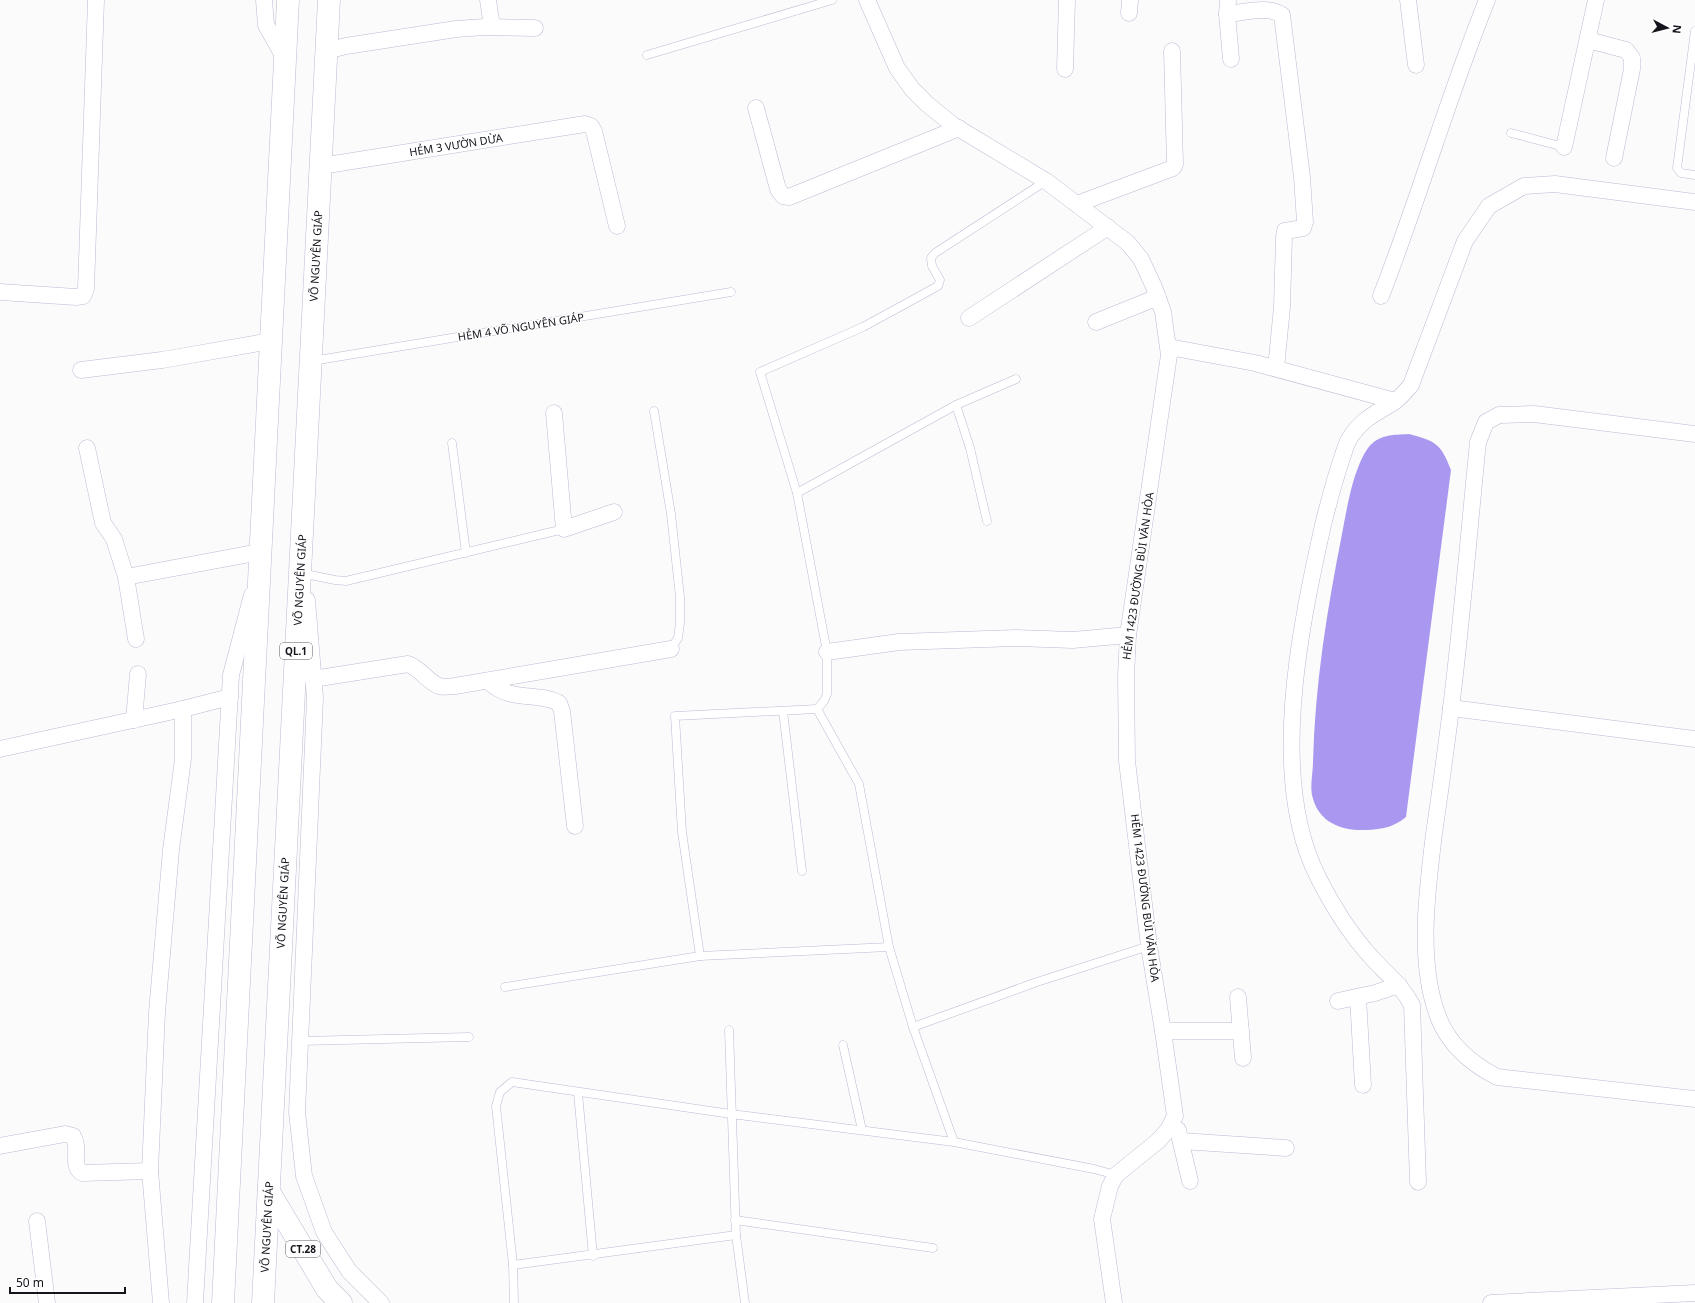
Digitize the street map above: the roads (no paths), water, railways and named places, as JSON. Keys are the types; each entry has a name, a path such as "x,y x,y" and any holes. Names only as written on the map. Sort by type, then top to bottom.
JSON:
{"highway":[{"path":"223,1303 288,0"},
{"name":"VÕ NGUYÊN GIÁP","path":"263,1303 329,0"},
{"name":"CT.28","path":"269,1192 327,1289 341,1303"}],"street":[{"path":"0,292 76,297 83,296 86,288 96,0"},
{"path":"264,0 266,25 285,59"},
{"path":"488,0 492,27"},
{"name":"HẺM 1423 ĐƯỜNG BÙI VĂN HÒA","path":"867,0 897,68 912,89 927,104 959,128 1046,181 1128,243 1141,259 1163,312 1169,347 1168,368 1128,636 1126,676 1127,761 1149,946 1164,1031 1175,1116 1190,1181"},
{"path":"1065,69 1067,0"},
{"path":"1408,0 1416,65"},
{"path":"1381,296 1408,227 1441,122 1465,53 1487,0"},
{"path":"1564,147 1596,0"},
{"path":"1231,59 1227,7 1276,11 1282,15 1302,177 1305,222 1302,228 1289,229 1285,232 1284,237 1282,307 1276,368"},
{"path":"326,51 346,46 456,29 492,27 535,28"},
{"path":"1588,40 1626,50 1632,58 1632,69 1614,158"},
{"path":"1077,204 1173,168 1175,164 1172,51"},
{"path":"756,108 778,189 783,196 789,197 959,128"},
{"name":"HẺM 3 VƯỜN DỪA","path":"321,166 585,124 591,126 594,131 617,226"},
{"path":"1418,1182 1412,1005 1399,985 1372,957 1346,924 1318,877 1301,834 1292,770 1294,686 1307,596 1333,481 1350,437 1368,416 1395,402 1411,385 1465,241 1489,206 1524,186 1555,184 1695,202"},
{"path":"969,318 1108,227"},
{"path":"1096,322 1158,297"},
{"path":"81,370 162,360 271,341"},
{"path":"1169,347 1276,368 1395,402"},
{"path":"554,413 564,529 614,512"},
{"path":"1695,434 1534,414 1499,415 1486,422 1478,442 1451,708 1426,900 1426,930 1430,989 1439,1020 1452,1043 1475,1065 1496,1077 1695,1099"},
{"path":"87,448 103,523 119,553 126,577 136,639"},
{"path":"302,535 314,698 297,1112 304,1176 324,1232 349,1271 381,1303"},
{"path":"126,577 260,557 232,675 230,697 195,1303"},
{"path":"827,652 899,642 1016,638 1073,640 1128,636"},
{"path":"313,679 408,664 417,668 440,687 489,682 671,649"},
{"path":"134,720 138,674"},
{"path":"489,682 496,688 508,694 532,698 551,699 559,703 562,711 575,826"},
{"path":"0,749 183,709 230,697"},
{"path":"1451,708 1695,739"},
{"path":"161,1303 150,1171 157,1012 170,850 183,759 183,709"},
{"path":"1338,1001 1358,997 1399,985"},
{"path":"1238,997 1243,1058"},
{"path":"1358,997 1363,1085"},
{"path":"1164,1031 1240,1031"},
{"path":"1114,1303 1102,1219 1110,1186 1116,1175 1158,1141 1168,1130 1175,1116"},
{"path":"0,1146 65,1134 73,1136 76,1141 76,1165 78,1170 82,1173 150,1171"},
{"path":"1181,1141 1286,1148"},
{"path":"37,1221 47,1303"},
{"path":"1491,1303 1695,1293"}],"lane":[{"path":"648,55 832,0"},
{"path":"1695,32 1677,168 1681,173 1695,175"},
{"path":"1511,133 1564,147"},
{"path":"700,956 682,832 675,716 816,709 824,701 827,694 827,652 797,493 760,372 862,328 938,286 940,280 932,266 932,258 935,253 1046,181"},
{"name":"HẺM 4 VÕ NGUYÊN GIÁP","path":"311,361 731,292"},
{"path":"797,493 956,405 1016,379"},
{"path":"956,405 970,448 987,521"},
{"path":"654,410 671,514 680,598 680,623 678,638 671,649"},
{"path":"452,443 466,553"},
{"path":"305,574 346,581 564,529"},
{"path":"816,709 859,784 889,948 913,1027 954,1142"},
{"path":"783,711 802,871"},
{"path":"913,1027 1037,982 1149,946"},
{"path":"505,987 700,956 889,948"},
{"path":"730,1030 731,1114 736,1235 745,1303"},
{"path":"300,1041 469,1037"},
{"path":"843,1044 862,1130"},
{"path":"514,1303 513,1265 496,1106 500,1092 512,1082 578,1093 731,1114 954,1142 1094,1169 1116,1175"},
{"path":"578,1093 593,1256"},
{"path":"736,1220 933,1248"},
{"path":"513,1265 593,1256 736,1235"}]}
